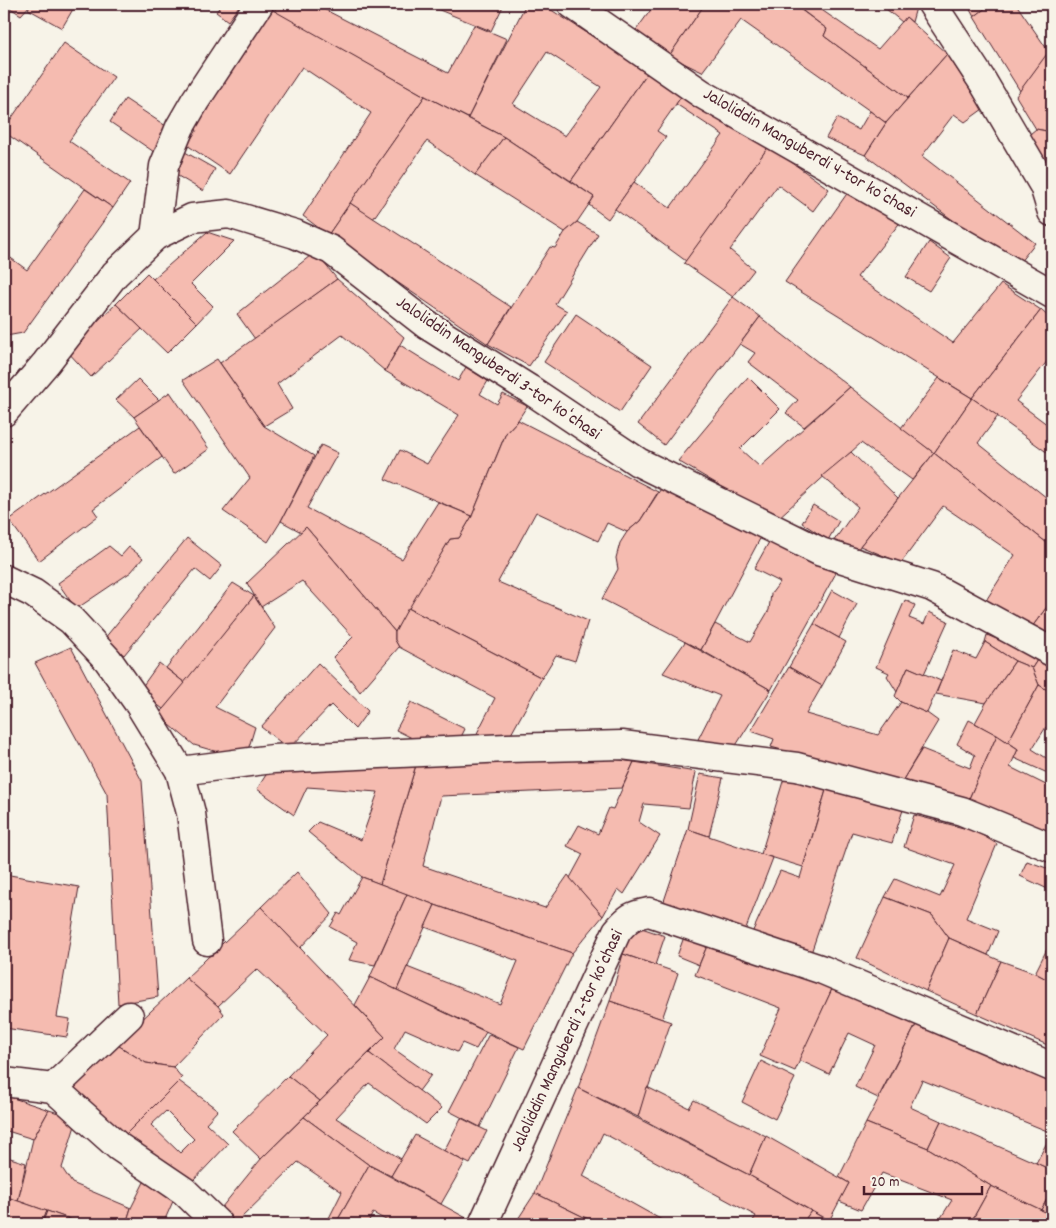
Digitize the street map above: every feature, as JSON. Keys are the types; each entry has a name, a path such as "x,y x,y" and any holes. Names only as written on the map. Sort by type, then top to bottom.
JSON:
{"street":[{"path":"155,236 164,166 180,127 194,101 259,4"},
{"name":"Jaloliddin Manguberdi 4-tor koʻchasi","path":"572,4 702,94 1051,290"},
{"path":"932,4 983,82 1044,186 1052,212"},
{"name":"Jaloliddin Manguberdi 3-tor koʻchasi","path":"4,412 46,363 115,274 155,236 192,218 228,214 296,234 330,250 427,325 529,389 638,462 821,552 932,587 1052,652"},
{"path":"4,579 33,593 71,620 108,660 139,704 180,771 191,813 207,941"},
{"path":"180,771 273,759 508,748 622,745 798,767 962,811 1052,848"},
{"name":"Jaloliddin Manguberdi 2-tor koʻchasi","path":"483,1224 617,931 627,919 636,914 649,912 823,970 1052,1067"},
{"path":"53,1088 129,1016"},
{"path":"4,1082 53,1088 119,1147 184,1192 218,1224"}],"building":[{"path":"4,4 31,4 21,15"},
{"path":"31,4 76,4 62,28 28,9"},
{"path":"222,4 239,6 228,21 216,12"},
{"path":"278,4 314,4 448,73 474,25 507,39 468,118 274,12"},
{"path":"434,4 504,4 491,31 432,7"},
{"path":"526,4 542,4 648,72 571,181 504,137 468,118","holes":["547,52 601,87 565,136 513,104"]},
{"path":"655,4 705,4 669,56 634,33"},
{"path":"705,4 793,4 827,29 824,36 908,98 886,123 741,20 702,72 669,56"},
{"path":"811,4 878,49 906,17 947,54 908,98 824,36 827,29 803,11"},
{"path":"880,4 917,4 912,22 906,17 902,22"},
{"path":"967,4 991,4 974,17"},
{"path":"991,4 1016,4 1049,52 1020,91 974,17"},
{"path":"264,5 425,96 328,235 303,216 371,113 302,67 230,174 187,145 197,130 185,122"},
{"path":"64,43 114,77 69,141 130,183 113,208 4,132 4,129"},
{"path":"1052,47 1052,132 1036,129 1016,96"},
{"path":"947,54 983,109 965,122 954,114 922,156 1035,243 1016,267 865,155 886,123"},
{"path":"648,72 686,90 657,131 666,137 608,219 589,205 594,197 571,181"},
{"path":"686,90 769,146 686,261 615,209 634,182 670,208 723,135 676,104"},
{"path":"425,96 504,137 475,175 427,141 373,219 350,203"},
{"path":"125,99 175,132 160,156 110,122"},
{"path":"870,111 886,123 865,155 826,138 837,118 859,130"},
{"path":"1036,129 1052,132 1052,176 1019,143"},
{"path":"504,137 594,197 577,222 565,232 475,175"},
{"path":"769,146 829,189 813,211 778,185 730,250 754,270 733,297 684,263"},
{"path":"185,152 215,169 203,191 173,173"},
{"path":"853,185 902,220 857,277 953,343 1001,284 1041,310 972,398 785,282"},
{"path":"85,189 113,208 23,333 6,336 4,334 4,253 27,270"},
{"path":"350,203 511,307 488,344 328,235"},
{"path":"577,222 598,234 555,304 567,311 529,366 488,344 550,247 555,248 565,232"},
{"path":"207,232 234,241 191,284 213,306 197,323 153,279"},
{"path":"929,242 951,258 929,291 906,277"},
{"path":"315,252 337,279 255,339 237,314"},
{"path":"147,273 197,323 167,353 116,304"},
{"path":"337,279 404,337 385,371 342,335 277,384 292,409 264,426 220,363"},
{"path":"733,297 760,317 664,445 638,424"},
{"path":"116,304 142,329 91,377 66,350"},
{"path":"1041,310 1052,320 1052,355 1016,401 1052,428 1052,456 972,398"},
{"path":"576,314 652,365 620,412 544,362"},
{"path":"760,317 850,387 804,427 786,413 798,400 748,362 755,353 740,344"},
{"path":"400,345 458,381 466,367 488,381 480,394 497,404 503,394 527,406 506,433 472,516 385,479 400,450 427,464 459,415 385,371"},
{"path":"217,359 264,426 314,456 281,521 268,542 223,511 250,478 183,380"},
{"path":"748,377 780,409 740,449 760,467 850,387 934,453 912,480 861,443 777,519 678,461"},
{"path":"939,378 972,398 934,453 901,428"},
{"path":"138,379 159,400 134,417 116,400"},
{"path":"170,392 209,449 174,474 134,417"},
{"path":"972,398 998,416 978,443 1052,502 1052,547 934,453"},
{"path":"518,420 658,492 640,521 627,532 607,523 598,541 536,512 498,582 588,621 575,661 556,655 542,678 408,608 450,539 459,538 472,516 506,433"},
{"path":"140,426 162,457 93,509 98,516 39,561 9,520"},
{"path":"321,445 338,453 307,508 402,559 438,502 472,516 459,538 450,539 395,632 306,527 301,532 281,521"},
{"path":"851,452 898,498 860,546 851,561 828,549 858,507 822,476"},
{"path":"934,453 1052,547 1052,600 1032,627 985,602 1015,555 943,506 901,563 860,546"},
{"path":"664,484 762,535 701,650 602,599 618,569 616,558 620,543 627,532 640,521"},
{"path":"813,505 839,521 828,540 802,523"},
{"path":"306,527 395,632 395,640 399,647 360,692 333,657 353,637 302,581 261,607 247,583"},
{"path":"187,538 222,566 210,581 195,569 124,655 104,639"},
{"path":"769,542 836,573 771,690 701,650 715,624 750,642 769,610 771,594 780,582 754,569"},
{"path":"109,546 121,556 129,547 143,558 131,572 76,609 58,583"},
{"path":"233,583 254,596 185,683 166,668"},
{"path":"832,590 857,604 839,638 814,624"},
{"path":"254,596 275,628 215,707 255,727 245,760 194,745 158,715"},
{"path":"905,600 915,605 909,618 924,624 929,612 948,621 924,674 908,667 897,692 887,676 889,673 876,667"},
{"path":"1052,600 1052,639 1032,627"},
{"path":"408,608 542,678 510,736 471,745 495,698 399,647 395,640 395,632"},
{"path":"814,624 846,642 822,686 789,667"},
{"path":"987,635 1039,657 1032,668 1015,661 985,642"},
{"path":"685,642 771,690 728,758 691,753 720,696 663,673"},
{"path":"985,642 1015,661 986,703 936,694 953,650 976,659"},
{"path":"71,647 142,781 158,997 118,1004 107,794 35,663"},
{"path":"1039,657 1052,665 1052,693 1039,685 1032,668"},
{"path":"1015,661 1032,668 1039,685 1008,742 975,723 986,703"},
{"path":"159,663 185,683 163,709 139,691"},
{"path":"318,663 368,711 355,729 331,705 289,749 261,727"},
{"path":"789,667 822,686 806,714 878,735 901,702 927,713 938,721 901,783 771,747 774,739 751,731"},
{"path":"908,667 941,681 927,713 901,702 895,696"},
{"path":"1039,685 1052,693 1052,731 1046,727 1032,749 1048,759 1052,752 1052,775 1014,758 1018,749 1008,742"},
{"path":"411,702 465,729 455,749 426,735 422,743 396,730"},
{"path":"969,720 997,735 968,801 901,783 922,749 970,768 975,755 957,744"},
{"path":"997,735 1018,749 1010,767 1052,788 1052,835 968,801"},
{"path":"587,755 634,762 622,788 441,796 423,866 545,908 568,875 603,916 572,953 380,884 416,765"},
{"path":"634,762 696,772 689,808 644,804 639,822 660,836 624,894 618,889 603,916 570,878 583,854 567,846 579,825 598,834 609,808 613,809"},
{"path":"416,765 380,884 362,877 308,832 318,822 361,840 378,792 307,787 294,815 257,789 271,767"},
{"path":"700,774 723,778 709,836 688,829"},
{"path":"784,778 827,787 803,867 761,854"},
{"path":"827,787 906,801 892,843 852,832 811,953 752,933 780,871 800,878"},
{"path":"914,815 975,831 997,844 966,918 998,931 988,955 949,938 932,915 885,897 895,879 940,897 955,865 904,847"},
{"path":"688,829 773,858 743,936 661,910"},
{"path":"1027,861 1052,870 1052,891 1020,876"},
{"path":"297,872 332,914 300,948 261,907"},
{"path":"4,874 79,887 57,1017 70,1019 67,1037 4,1028"},
{"path":"362,877 407,894 375,965 349,960 357,942 330,927 338,913 341,915"},
{"path":"407,894 435,905 397,990 370,977"},
{"path":"885,897 932,915 949,938 926,991 857,958"},
{"path":"435,905 572,953 524,1049 397,990 407,967 500,1004 518,961 425,927"},
{"path":"261,907 385,1037 320,1101 288,1076 327,1035 257,969 218,1006 186,978"},
{"path":"633,925 665,936 655,965 623,954"},
{"path":"684,937 707,946 699,965 677,956"},
{"path":"949,938 1001,961 977,1014 926,991"},
{"path":"1052,939 1052,982 1035,973"},
{"path":"707,946 833,987 795,1071 760,1056 781,1008 695,975"},
{"path":"623,954 678,973 662,1019 610,1001"},
{"path":"1001,961 1035,973 1052,982 1052,1047 977,1014"},
{"path":"370,977 486,1032 476,1049 462,1043 457,1052 405,1029 394,1049 431,1075 419,1091 369,1053 385,1037 355,1005"},
{"path":"186,978 218,1006 224,1014 173,1067 146,1063 116,1044"},
{"path":"833,987 917,1023 878,1098 855,1087 875,1045 849,1033 829,1074 799,1060"},
{"path":"610,1001 671,1022 638,1117 578,1088"},
{"path":"917,1023 1052,1083 1052,1133 922,1080 910,1107 941,1121 928,1148 866,1123"},
{"path":"489,1034 519,1047 480,1127 449,1111"},
{"path":"116,1044 146,1063 173,1067 182,1078 122,1138 69,1088"},
{"path":"369,1053 442,1108 426,1124 369,1083 336,1118 401,1159 391,1176 369,1165 304,1117"},
{"path":"761,1061 795,1078 775,1119 742,1102"},
{"path":"288,1076 320,1101 261,1159 232,1131"},
{"path":"179,1081 218,1110 206,1123 228,1144 193,1181 122,1138","holes":["166,1111 194,1139 180,1153 151,1125"]},
{"path":"647,1087 689,1108 694,1100 766,1136 749,1175 638,1117"},
{"path":"578,1088 749,1175 811,1211 802,1224 751,1224 756,1216 603,1133 583,1176 669,1224 598,1224 535,1193"},
{"path":"4,1095 49,1110 33,1139 4,1130"},
{"path":"49,1110 77,1119 62,1168 72,1183 131,1208 126,1224 84,1224 18,1201 33,1139"},
{"path":"304,1117 369,1165 336,1223 329,1218 342,1192 298,1162 235,1224 217,1213 261,1159"},
{"path":"461,1118 487,1131 470,1164 444,1151"},
{"path":"941,1121 1052,1170 1052,1190 1041,1210 991,1186 928,1148"},
{"path":"866,1123 928,1148 991,1186 970,1224 937,1224 952,1200 882,1173 861,1210 839,1201 849,1183 839,1177"},
{"path":"1052,1133 1052,1170 1036,1163"},
{"path":"415,1135 465,1162 441,1204 391,1176"},
{"path":"766,1136 849,1183 829,1221 749,1175"},
{"path":"4,1156 26,1163 18,1201 4,1196"},
{"path":"369,1165 470,1220 468,1224 393,1224 373,1213 367,1224 336,1223"},
{"path":"147,1176 177,1192 163,1224 126,1224 131,1208"},
{"path":"991,1186 1052,1215 1052,1224 1018,1224 1008,1218 1005,1224 970,1224"},
{"path":"1052,1190 1052,1215 1041,1210"},
{"path":"535,1193 598,1224 526,1224 518,1219"},
{"path":"4,1196 47,1211 42,1224 4,1224"},
{"path":"47,1211 84,1224 42,1224"},
{"path":"811,1211 829,1221 827,1224 802,1224"},
{"path":"307,1216 320,1224 302,1224"},
{"path":"329,1218 336,1223 339,1224 325,1224"}]}
